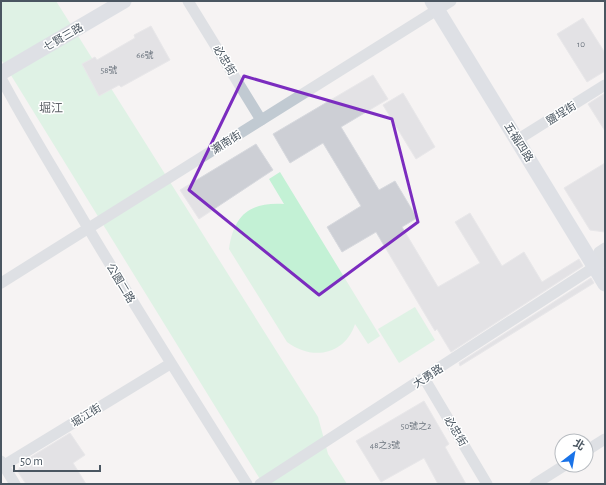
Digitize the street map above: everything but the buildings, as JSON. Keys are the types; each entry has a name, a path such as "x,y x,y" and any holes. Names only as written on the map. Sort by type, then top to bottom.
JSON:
{"street":[{"name":"七賢三路","path":"1,73 124,1"},
{"name":"必忠街","path":"188,1 261,120"},
{"name":"瀨南街","path":"1,283 261,120 435,5 451,1"},
{"name":"五福四路","path":"435,5 517,140 602,264 605,284"},
{"name":"公園二路","path":"1,78 47,160 170,364 247,484"},
{"name":"鹽埕街","path":"517,140 605,85"},
{"path":"602,264 599,252 605,248"},
{"name":"大勇路","path":"260,484 602,264"},
{"name":"堀江街","path":"2,464 170,364"},
{"name":"必忠街","path":"424,378 487,484"},
{"path":"594,447 605,439"},
{"path":"2,464 15,484"},
{"path":"535,484 554,472"}],"highlighted area":[{"path":"244,76 392,119 418,222 319,295 189,190"}],"green space":[{"path":"1,1 56,1 318,417 328,454 347,484 263,484 1,59"},
{"path":"280,172 380,336 368,344 355,324 344,343 327,352 307,352 287,342 229,249 231,237 235,227 239,219 245,213 261,205 284,204 269,179"},
{"path":"415,307 435,340 399,363 378,329"}],"district":[{"name":"堀江","path":"51,108"}]}
